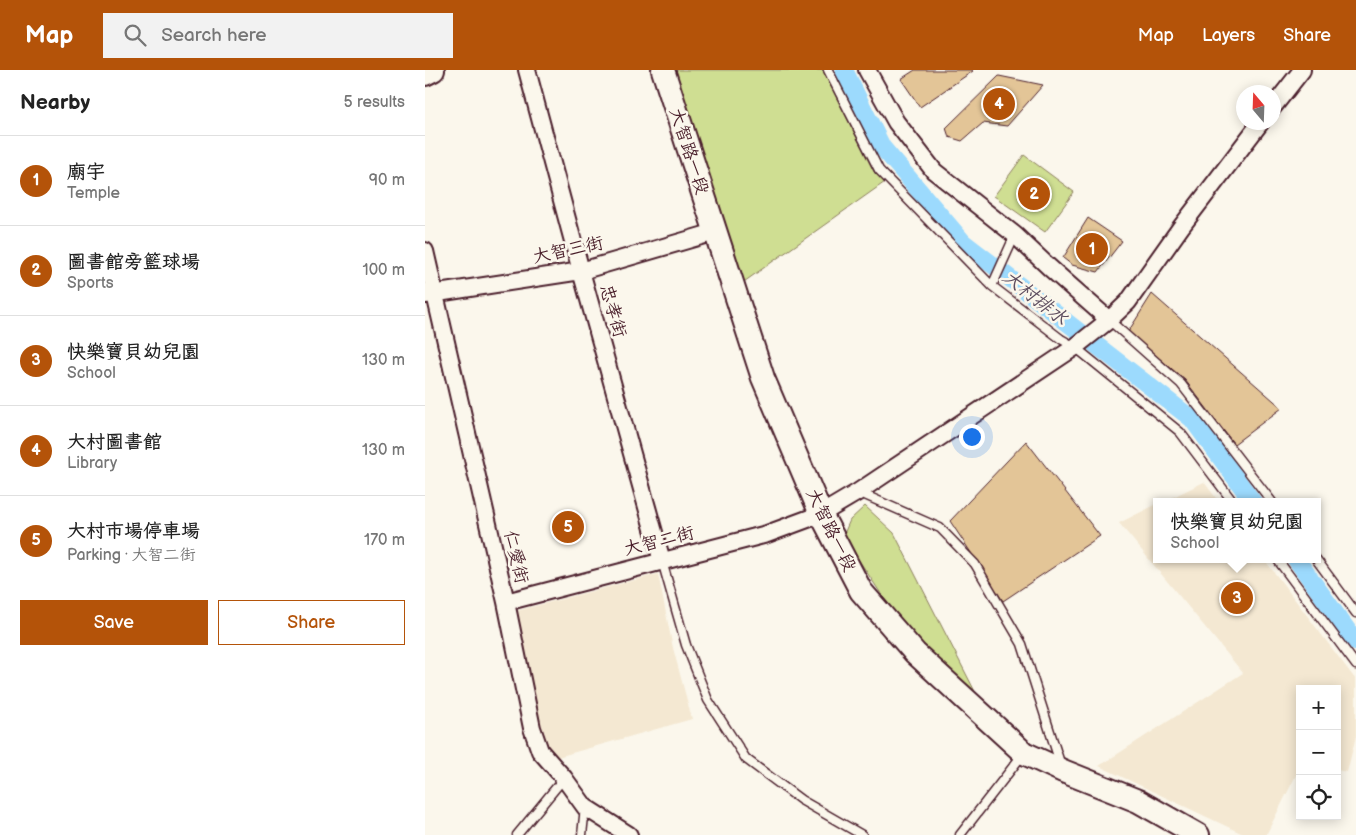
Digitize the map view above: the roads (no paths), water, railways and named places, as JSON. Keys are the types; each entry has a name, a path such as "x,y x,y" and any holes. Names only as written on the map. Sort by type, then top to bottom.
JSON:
{"street":[{"path":"425,74 433,70"},
{"name":"忠孝街","path":"527,70 662,561"},
{"name":"大智路一段","path":"663,70 763,378 821,514 861,591 915,654 1024,753 1138,801 1198,835"},
{"path":"867,70 896,122 934,171 1015,235 1109,320"},
{"path":"1281,96 1302,70"},
{"name":"大智二街","path":"506,602 767,534 821,514 858,492 1075,347 1109,320 1128,302 1181,227 1255,130"},
{"name":"大智三街","path":"430,294 581,271 715,232"},
{"name":"仁愛街","path":"425,251 430,294 506,602 532,728 540,752 564,778 585,807 629,835"}],"lane":[{"path":"828,70 879,170 992,286 1061,339 1075,347 1180,432 1230,498"},
{"path":"992,286 1015,235"},
{"path":"1109,320 1181,384 1269,498"},
{"path":"858,492 940,528 975,564 1022,644 1063,771"},
{"path":"662,561 686,645 708,700 746,759 801,800 862,835"},
{"path":"1280,563 1356,664"},
{"path":"1319,563 1356,613"},
{"path":"959,835 1024,753"},
{"path":"517,835 564,778"},
{"path":"582,835 585,807"}],"waterway":[{"name":"大村排水","path":"844,70 882,147 963,242 1192,419 1250,498"},
{"name":"大村排水","path":"1299,563 1356,642"}],"place":[{"name":"大村圖書館","path":"999,104"},
{"name":"圖書館旁籃球場","path":"1034,194"},
{"name":"廟宇","path":"1092,249"},
{"name":"大村市場停車場","path":"568,527"},
{"name":"快樂寶貝幼兒園","path":"1237,598"}]}
